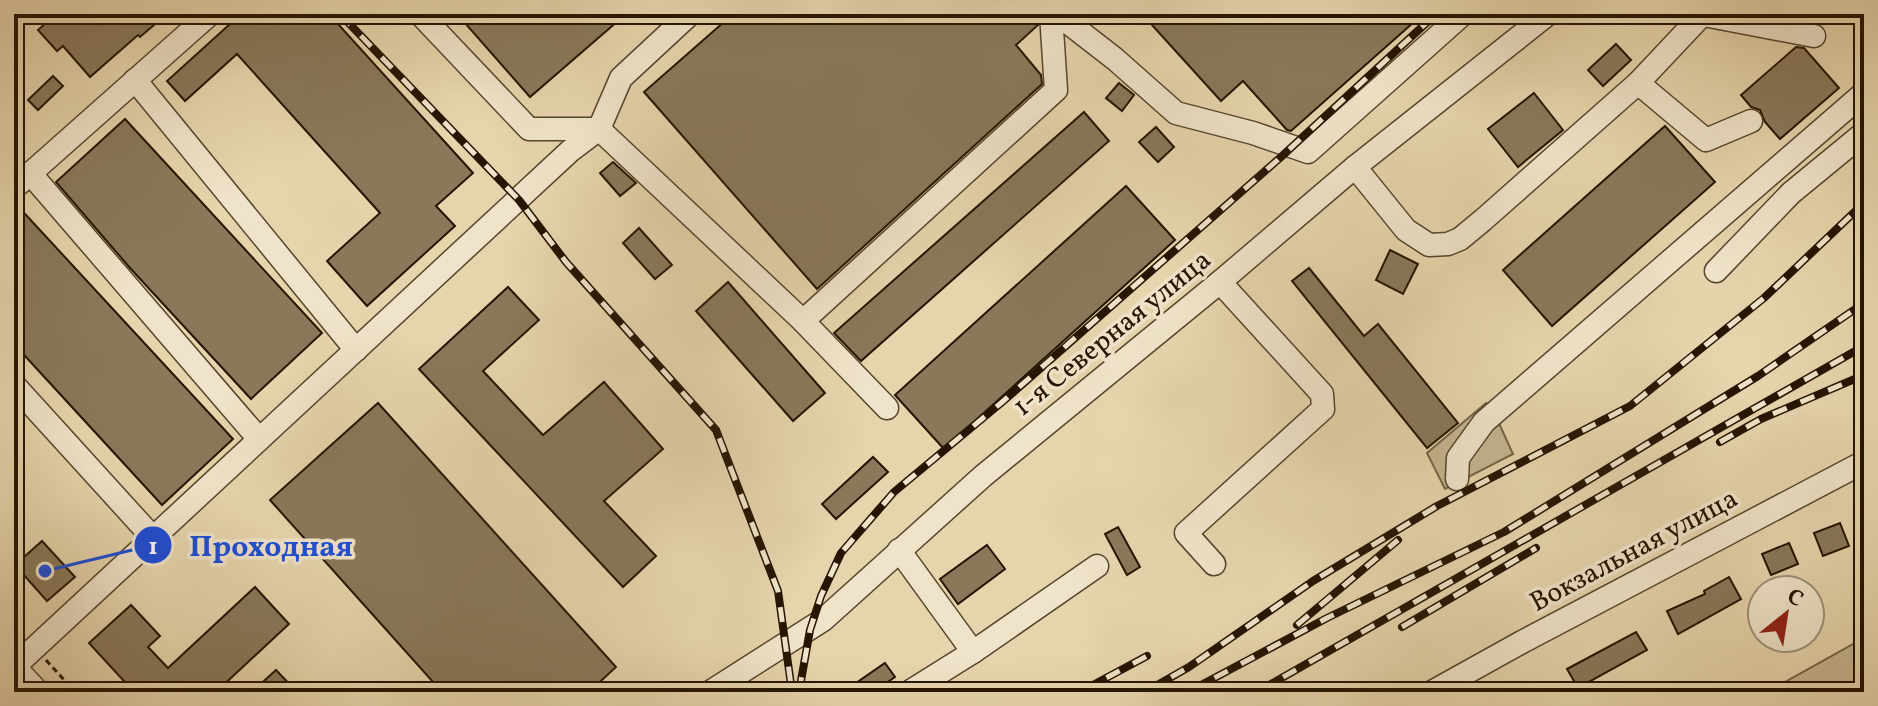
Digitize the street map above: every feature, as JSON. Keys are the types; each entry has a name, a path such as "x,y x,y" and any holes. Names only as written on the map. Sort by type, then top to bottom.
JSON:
{"street":[{"path":"210,14 22,181 259,439"},
{"path":"420,14 529,129 599,129 803,321 887,408"},
{"path":"38,692 14,667 570,151 599,129 621,78 690,14"},
{"path":"803,321 1056,90 1054,14"},
{"path":"1054,14 1115,59 1176,113 1253,133 1308,152 1463,14"},
{"name":"1-я Северная улица","path":"710,692 810,630 983,476 1355,167 1548,14"},
{"path":"1355,167 1406,230 1429,245 1448,244 1471,229 1638,83 1704,14 1814,36"},
{"path":"135,80 356,350"},
{"path":"1638,83 1706,140 1751,121"},
{"path":"1457,479 1458,458 1484,422 1864,93"},
{"path":"1716,271 1791,193 1864,133"},
{"path":"1214,564 1186,533 1323,409 1322,394 1220,282"},
{"path":"14,385 154,539"},
{"name":"Вокзальная улица","path":"1432,692 1864,462"},
{"path":"899,550 973,652"},
{"path":"909,692 973,652 1097,566"}],"shaded area":[{"path":"1486,403 1513,454 1445,489 1427,453"},
{"path":"1864,638 1864,692 1767,692"}],"building":[{"path":"56,14 167,14 90,77 63,46 57,51 38,30"},
{"path":"241,14 329,14 473,173 436,206 455,226 367,306 327,261 380,213 237,54 185,101 167,81"},
{"path":"457,14 626,14 530,97"},
{"path":"733,14 1029,14 1038,25 1016,45 1041,75 1042,84 817,289 644,92"},
{"path":"1142,14 1423,14 1291,131 1243,81 1221,101"},
{"path":"1616,44 1631,60 1603,86 1588,70"},
{"path":"1796,47 1804,48 1839,88 1780,139 1765,122 1760,110 1751,107 1741,95"},
{"path":"53,76 63,86 38,110 28,100"},
{"path":"1119,83 1134,95 1122,111 1106,98"},
{"path":"1534,93 1563,130 1518,167 1488,129"},
{"path":"1084,112 1109,141 861,361 834,333"},
{"path":"125,119 322,333 251,399 130,268 56,182"},
{"path":"1665,126 1715,182 1552,326 1503,270"},
{"path":"1156,127 1174,147 1158,162 1139,142"},
{"path":"613,162 636,183 620,196 600,173"},
{"path":"1126,186 1175,240 944,449 895,395"},
{"path":"14,202 233,439 162,505 14,344"},
{"path":"639,228 672,265 655,279 623,243"},
{"path":"1390,250 1418,264 1403,294 1376,280"},
{"path":"1309,268 1364,336 1378,324 1458,423 1427,448 1292,281"},
{"path":"728,282 825,393 793,421 696,311"},
{"path":"508,287 539,320 483,371 543,435 604,382 663,449 604,501 656,556 623,587 419,369"},
{"path":"378,403 616,667 589,692 442,692 270,500"},
{"path":"873,457 888,472 836,519 822,504"},
{"path":"1840,523 1849,546 1823,556 1814,533"},
{"path":"1118,527 1140,567 1127,575 1105,534"},
{"path":"42,541 75,577 47,601 15,565"},
{"path":"1789,543 1798,564 1771,574 1762,554"},
{"path":"987,545 1005,569 958,604 940,579"},
{"path":"1729,577 1741,599 1678,634 1667,611 1705,594 1704,591"},
{"path":"255,587 289,624 216,692 134,692 89,643 131,605 160,636 148,647 168,668"},
{"path":"1636,632 1647,650 1578,688 1567,669"},
{"path":"885,663 895,677 873,692 843,692"},
{"path":"276,670 297,692 252,692"}],"railway":[{"path":"340,14 519,200 566,262 716,430 778,591 792,692"},
{"path":"799,692 810,630 821,596 841,553 894,492 1001,403 1281,157 1436,14"},
{"path":"1145,692 1189,667 1313,581 1437,506 1630,406 1764,298 1864,203"},
{"path":"1188,692 1327,618 1504,532 1758,376 1864,303"},
{"path":"1257,692 1864,346"},
{"path":"1720,442 1761,419 1864,375"},
{"path":"1297,625 1398,540"},
{"path":"1402,627 1536,548"},
{"path":"1080,692 1147,656"}],"place":[{"name":"Проходная","path":"45,571"}]}
